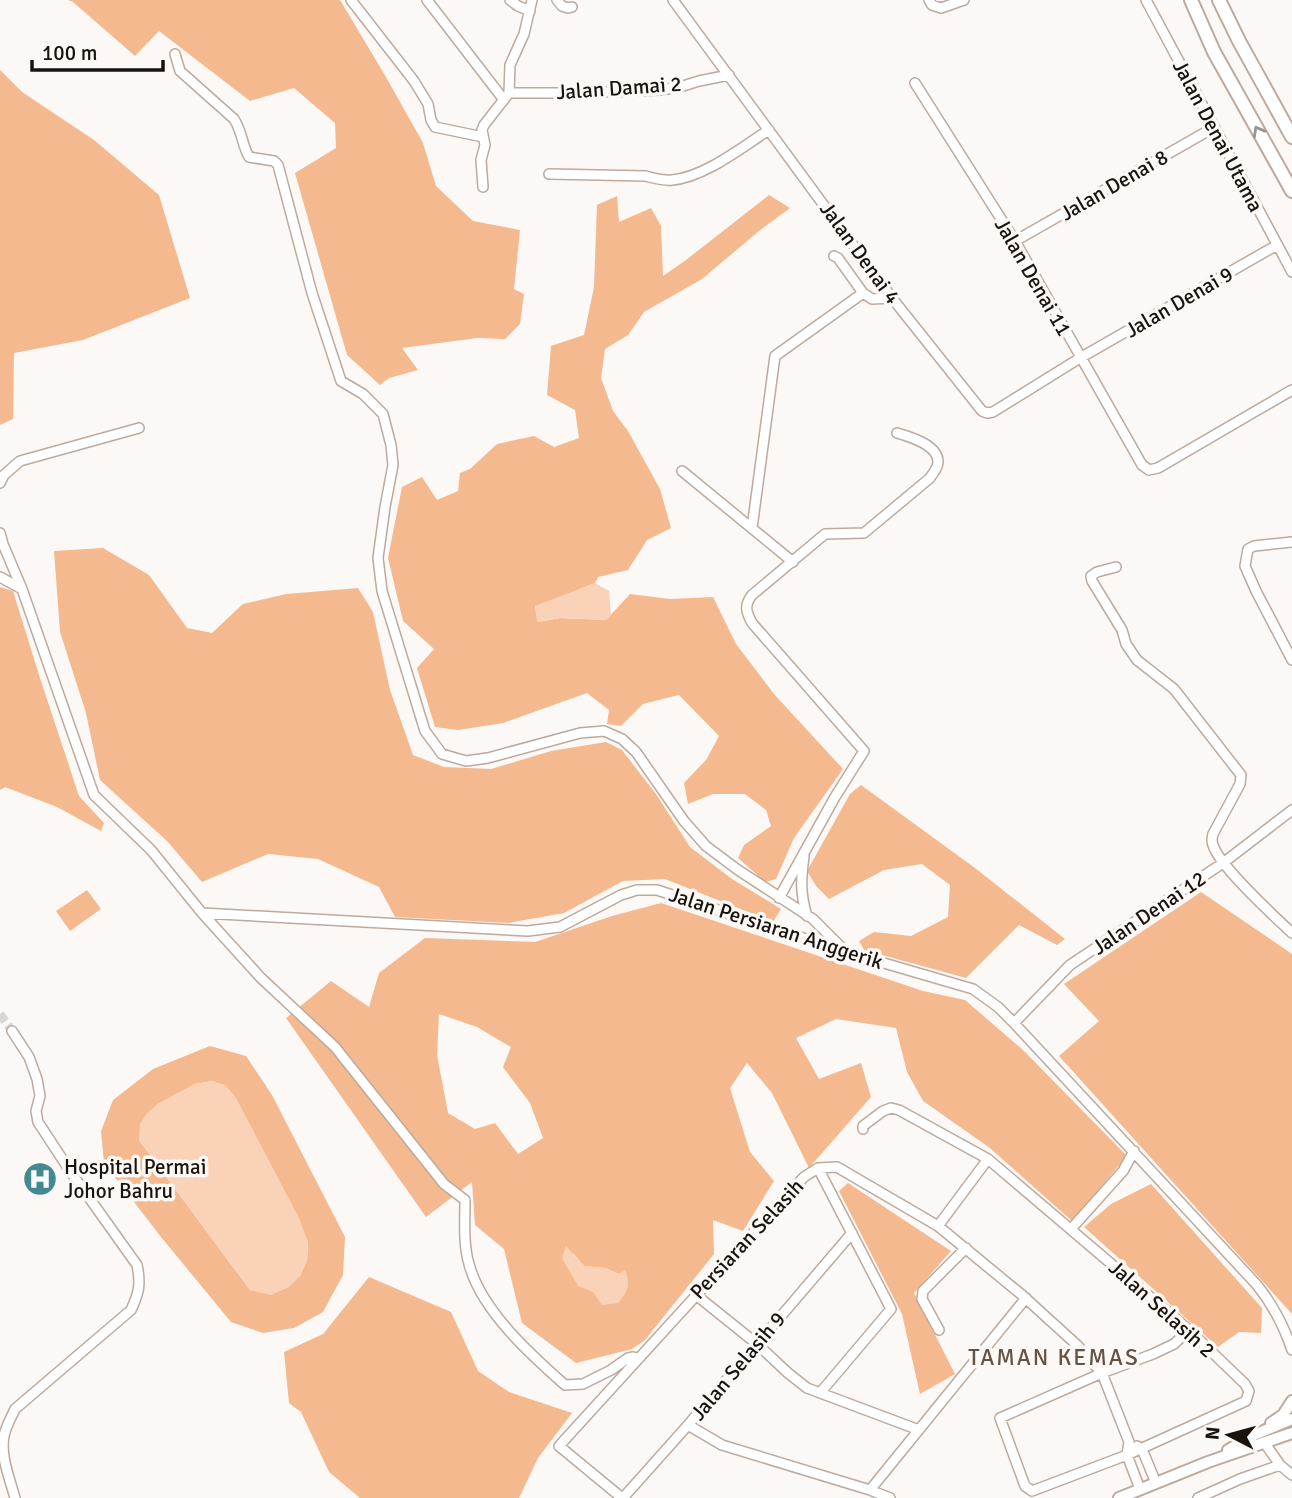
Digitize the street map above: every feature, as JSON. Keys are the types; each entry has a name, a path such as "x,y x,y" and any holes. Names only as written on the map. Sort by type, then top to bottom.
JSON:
{"highway":[{"path":"1191,0 1214,52 1292,191"},
{"path":"1219,0 1292,137"},
{"path":"1239,41 1292,124"}],"main road":[{"path":"1208,1462 1283,1415 1292,1401"},
{"path":"1254,1435 1292,1419"},
{"path":"1119,1498 1208,1462 1292,1433"},
{"path":"1277,1439 1292,1442"}],"street":[{"path":"351,0 414,81 428,104 435,127 483,137"},
{"path":"427,0 506,96"},
{"path":"510,0 530,11"},
{"path":"483,187 481,160 485,145 482,130 506,96 510,65 524,34 532,0"},
{"path":"557,0 562,6 572,7"},
{"name":"Jalan Denai 4","path":"673,0 892,298 982,411 993,412 1080,358"},
{"path":"929,0 932,5 941,8 964,0"},
{"name":"Jalan Denai Utama","path":"1146,0 1292,272"},
{"path":"175,54 180,71 234,119 249,157 274,161 278,165 312,293 341,381 363,394 383,414 393,465 378,558 382,591 425,731 442,754 466,761 488,758 580,733 604,731 622,739 636,752 684,821 706,846 813,919 846,952"},
{"name":"Jalan Damai 2","path":"506,96 660,90 729,75"},
{"name":"Jalan Denai 11","path":"915,83 1015,242 1142,465 1149,470 1158,468 1292,390"},
{"name":"Jalan Denai 8","path":"1015,242 1213,128"},
{"path":"549,174 645,176 672,180 707,169 769,130"},
{"name":"Jalan Denai 9","path":"1080,358 1277,245"},
{"path":"834,256 838,257 863,293 872,299 892,298"},
{"path":"752,528 775,356 863,293"},
{"path":"0,483 4,475 20,461 139,428"},
{"path":"779,898 864,751 752,622 747,612 747,603 752,595 825,534 857,534 869,530 930,478 937,467 938,459 934,452 918,438 898,433"},
{"path":"682,471 793,562"},
{"path":"0,533 94,794 151,850 202,913 261,978 335,1047 444,1184 465,1200 468,1264 480,1291 499,1318 529,1354 565,1385 583,1384 628,1358 638,1358"},
{"path":"1292,542 1254,546 1248,550 1245,566 1292,660"},
{"path":"1116,567 1091,576 1092,582 1122,630 1126,644 1137,660 1174,689 1241,775 1240,784 1213,834 1213,847 1223,863 1292,933"},
{"path":"0,577 22,589"},
{"name":"Jalan Denai 12","path":"1014,1023 1070,965 1223,863 1292,810"},
{"path":"805,851 801,896 807,916"},
{"name":"Jalan Persiaran Anggerik","path":"202,913 528,931 560,927 621,895 637,890 657,890 846,952 973,989 998,1007 1014,1023 1267,1298 1284,1328 1292,1350"},
{"path":"12,1031 29,1057 37,1079 40,1096 36,1111 38,1122 69,1171 137,1265 141,1281 131,1310 15,1409 4,1439 5,1459 15,1498"},
{"name":"Jalan Selasih 2","path":"863,1129 863,1126 891,1108 988,1159 1189,1330 1245,1384 1249,1391 1246,1401 1142,1449"},
{"path":"1071,1229 1124,1171 1134,1151"},
{"path":"937,1226 988,1159"},
{"name":"Persiaran Selasih","path":"623,1498 559,1446 804,1177 818,1168 837,1167 937,1226 1026,1298 1077,1345 1102,1373 1129,1442"},
{"path":"818,1168 891,1309 820,1393"},
{"name":"Jalan Selasih 9","path":"623,1498 852,1233"},
{"path":"939,1330 922,1299 923,1291 966,1248"},
{"path":"695,1295 807,1388 919,1430"},
{"path":"870,1490 1026,1298"},
{"path":"1142,1449 1032,1491 1025,1486 1000,1418 1164,1349 1189,1330"},
{"path":"688,1425 722,1445 890,1498"},
{"path":"1140,1489 1127,1455 1129,1442 1142,1449 1156,1483"},
{"path":"1264,1442 1280,1465 1292,1475"},
{"path":"1199,1498 1240,1479 1280,1465"}],"shaded area":[{"path":"68,0 340,0 423,143 436,186 473,221 520,230 514,289 524,294 520,324 505,339 477,338 402,348 418,370 389,378 380,385 347,355 295,173 336,148 335,123 294,88 250,101 159,31 135,56"},
{"path":"0,70 22,92 94,140 159,195 190,298 83,340 14,353 13,419 0,425"},
{"path":"769,195 790,208 702,279 644,312 628,335 605,349 601,378 613,411 628,431 660,489 671,528 647,540 628,570 598,577 595,583 535,607 538,622 560,618 606,620 630,594 670,599 713,597 736,644 774,694 843,769 794,838 776,879 765,882 738,858 744,845 771,826 766,810 745,794 713,794 688,804 684,783 706,760 719,736 679,695 643,704 621,726 607,724 609,710 587,693 503,723 458,730 435,727 417,668 434,649 403,621 388,558 402,487 422,477 437,500 458,491 460,473 470,469 497,444 534,436 554,447 579,438 575,410 547,395 551,346 584,335 594,287 597,205 617,196 619,222 651,208 661,226 663,276"},
{"path":"103,548 149,575 187,628 212,633 243,604 286,594 358,588 373,612 390,690 413,755 444,767 491,769 551,751 606,742 622,750 656,794 690,847 732,879 781,909 773,922 665,879 623,881 564,913 508,923 395,917 379,887 318,859 268,854 202,882 167,841 100,780 86,713 60,632 54,551"},
{"path":"595,583 609,591 611,615 606,620 560,618 537,622 535,606"},
{"path":"0,587 13,591 79,796 104,823 101,831 57,807 5,787 0,790"},
{"path":"861,785 975,868 1065,939 1057,945 1019,925 966,978 864,950 859,941 874,932 911,936 948,917 950,885 922,864 884,870 829,899 816,886 807,871 850,794"},
{"path":"87,890 101,909 70,931 56,911"},
{"path":"1201,892 1292,954 1292,1314 1059,1056 1099,1021 1064,984"},
{"path":"661,903 923,991 965,1000 1023,1050 1127,1156 1072,1221 990,1148 923,1101 907,1072 896,1028 836,1019 796,1038 819,1079 861,1063 871,1097 809,1168 772,1093 747,1063 730,1088 750,1152 774,1181 743,1231 713,1220 714,1254 645,1340 632,1349 576,1363 522,1323 504,1249 475,1225 472,1182 426,1217 286,1018 331,981 369,1007 379,973 425,938 535,942","holes":["439,1014 477,1027 511,1047 503,1067 530,1103 543,1138 518,1154 495,1123 475,1129 448,1113 437,1055","573,1253 584,1266 605,1268 619,1274 625,1270 594,1292"]},
{"path":"210,1046 246,1056 272,1095 345,1237 343,1275 323,1312 294,1328 263,1333 231,1322 104,1163 101,1131 113,1100 153,1069","holes":["213,1081 308,1242 307,1260 300,1276 250,1290 139,1140 158,1104 195,1084"]},
{"path":"213,1081 225,1085 235,1096 299,1218 308,1242 307,1260 300,1276 289,1287 271,1295 250,1290 139,1140 140,1124 147,1113 158,1104 195,1084"},
{"path":"848,1183 951,1251 914,1293 955,1374 920,1394 902,1314 839,1191"},
{"path":"1151,1184 1262,1308 1261,1333 1239,1332 1218,1347 1084,1227 1111,1204"},
{"path":"566,1246 584,1266 605,1268 619,1274 625,1270 628,1288 618,1303 602,1305 593,1292 578,1286 562,1258"},
{"path":"369,1277 451,1312 478,1371 509,1392 572,1413 538,1458 519,1498 360,1498 329,1472 301,1412 289,1403 284,1352 323,1334"}],"tunnel":[{"path":"0,1014 12,1031"}],"place":[{"name":"Hospital Permai Johor Bahru","path":"40,1179"}],"district":[{"name":"TAMAN KEMAS","path":"1054,1357"}]}
